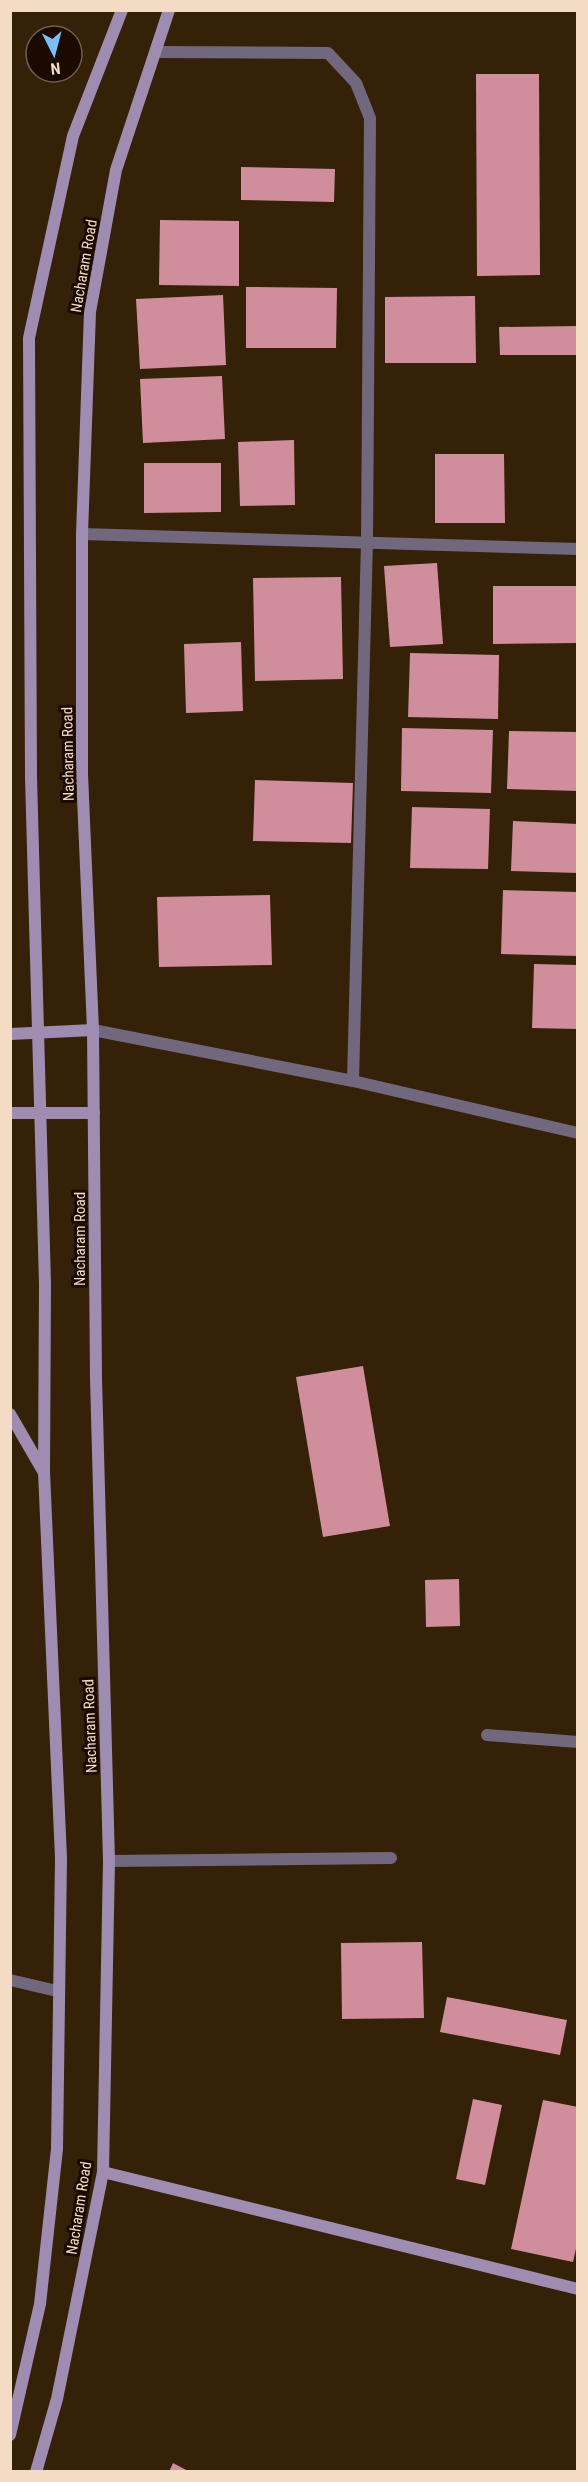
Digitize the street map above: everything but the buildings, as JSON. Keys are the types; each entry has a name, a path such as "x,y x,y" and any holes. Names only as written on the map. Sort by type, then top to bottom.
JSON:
{"main road":[{"name":"Nacharam Road","path":"10,2435 40,2304 57,2149 57,1991 61,1858 44,1472 45,1284 40,1031 31,777 29,338 73,136 122,10"},
{"name":"Nacharam Road","path":"36,2472 57,2399 103,2172 109,1861 96,1389 93,1030 82,774 82,534 90,312 116,170 157,52 169,10"},
{"path":"10,1034 93,1030"},
{"path":"10,1113 94,1113"},
{"path":"10,1414 44,1472"},
{"path":"103,2172 578,2289"}],"street":[{"path":"157,52 328,53 356,83 370,118 367,541 353,1081"},
{"path":"82,534 578,549"},
{"path":"93,1030 353,1081 578,1132"},
{"path":"488,1735 578,1742"},
{"path":"109,1861 392,1858"},
{"path":"10,1980 57,1991"}]}
